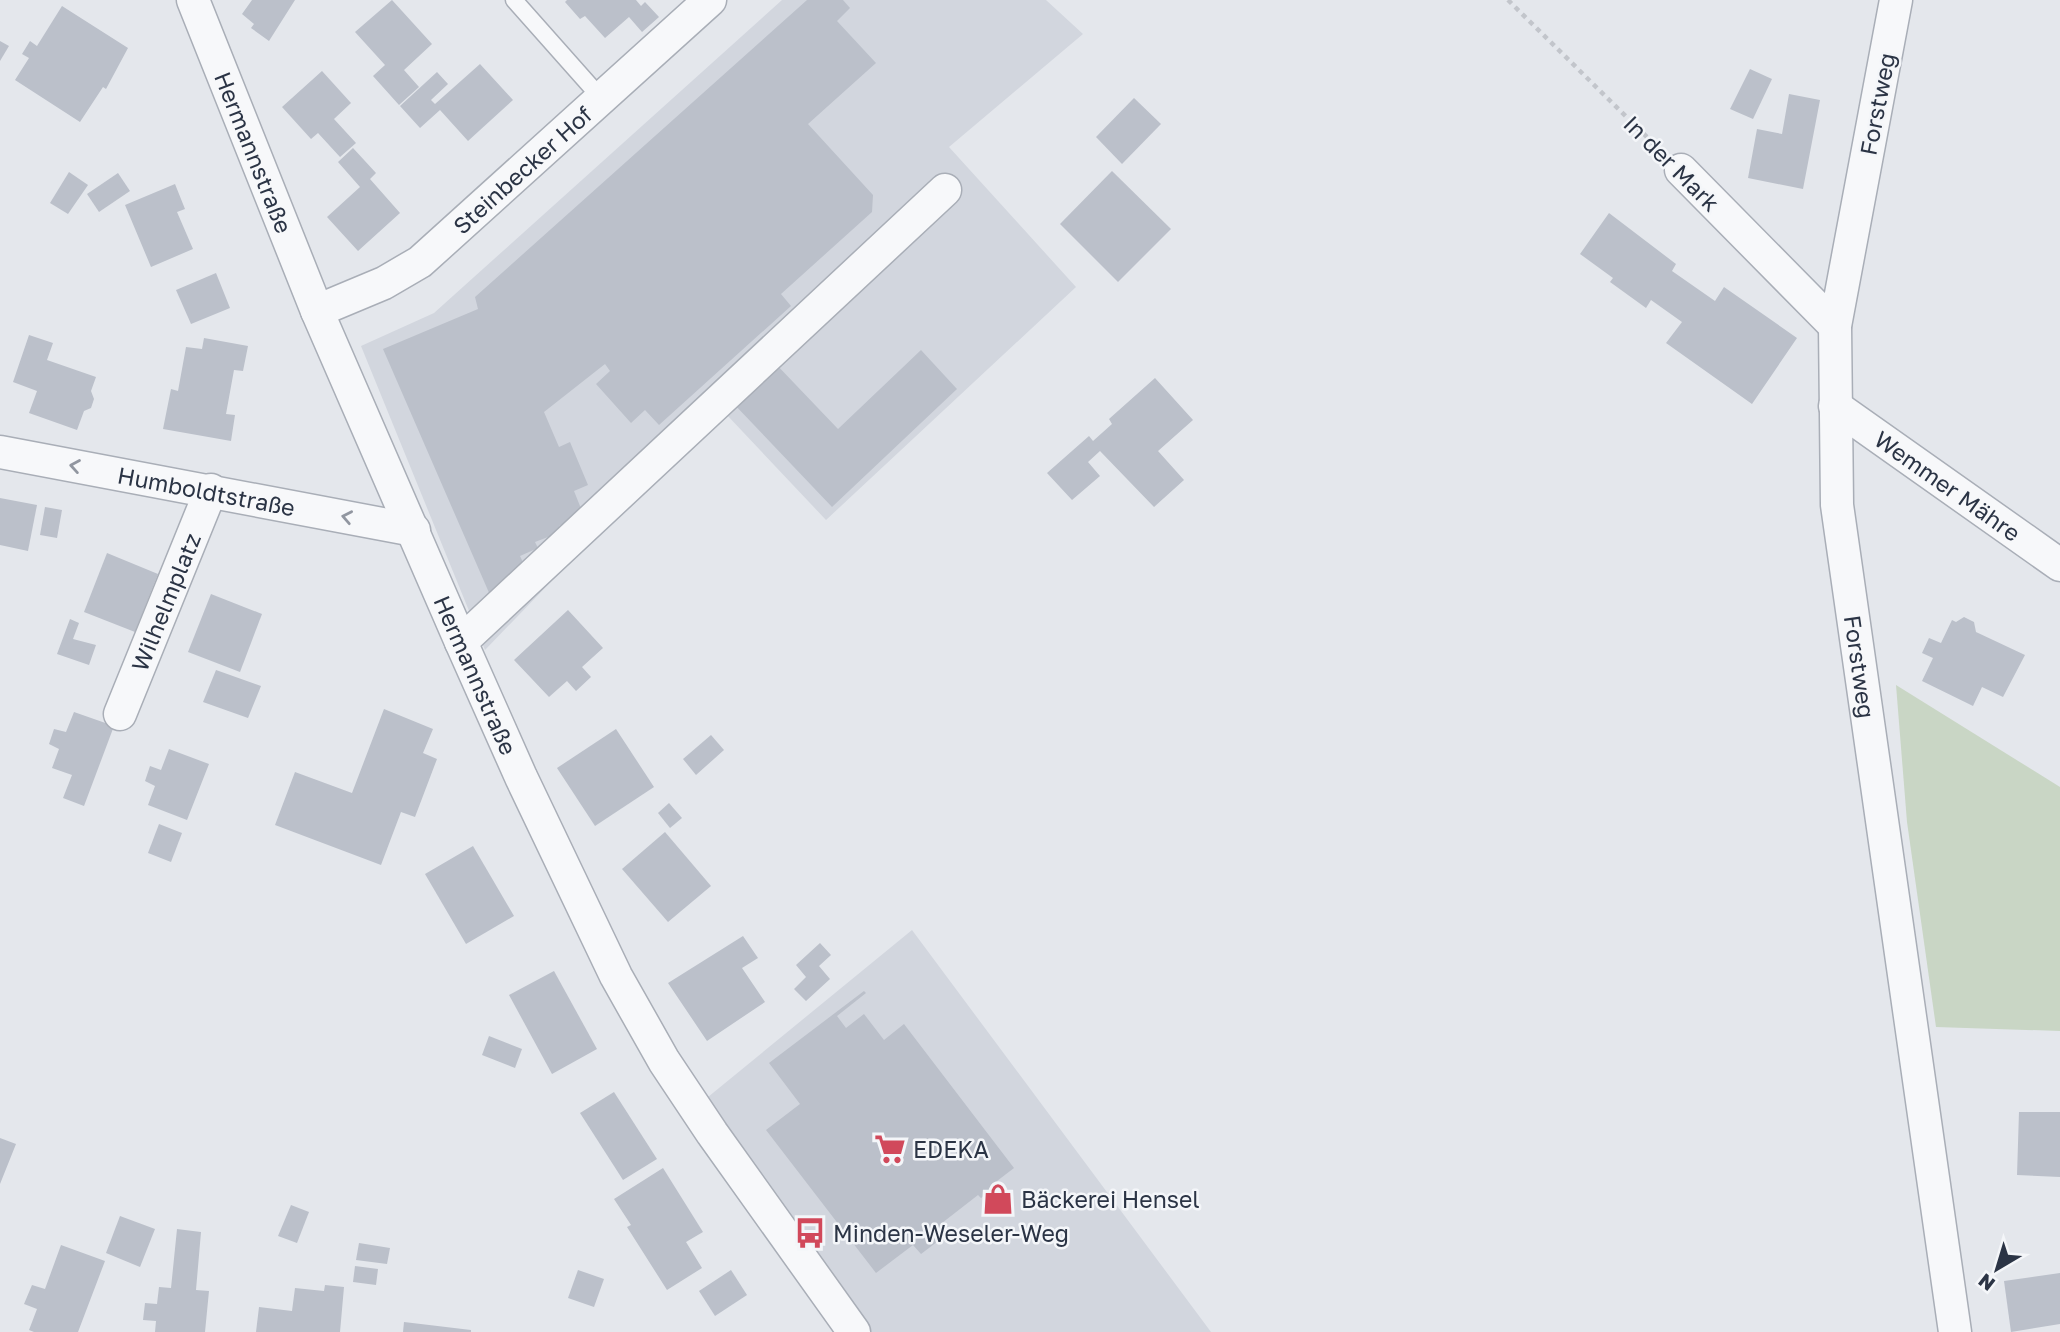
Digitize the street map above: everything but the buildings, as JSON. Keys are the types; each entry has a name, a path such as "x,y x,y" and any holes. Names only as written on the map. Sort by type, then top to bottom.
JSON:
{"street":[{"name":"Hermannstraße","path":"193,0 317,311 521,777 616,975 664,1060 844,1324"},
{"name":"Steinbecker Hof","path":"317,311 384,283 420,262 710,0"},
{"name":"Forstweg","path":"1896,0 1835,326 1837,505 1955,1332"},
{"name":"In der Mark","path":"1681,170 1835,326"},
{"path":"461,642 945,190"},
{"name":"Wemmer Mähre","path":"1835,406 2060,565"},
{"name":"Humboldtstraße","path":"0,452 414,530"},
{"name":"Wilhelmplatz","path":"120,713 211,490"}],"lane":[{"path":"514,0 601,97"}],"path":[{"name":"In der Mark","path":"1508,0 1681,170"}],"shaded area":[{"path":"782,0 1046,0 1083,34 949,147 1076,287 826,520 726,414 620,510 485,650 361,346 434,313"},
{"path":"912,930 1211,1332 833,1332 833,1302 708,1097"}],"green space":[{"path":"1896,685 2060,787 2060,1031 1936,1027 1907,822"}],"place":[{"name":"EDEKA","path":"890,1149"},
{"name":"Bäckerei Hensel","path":"998,1199"},
{"name":"Minden-Weseler-Weg","path":"810,1233"}]}
